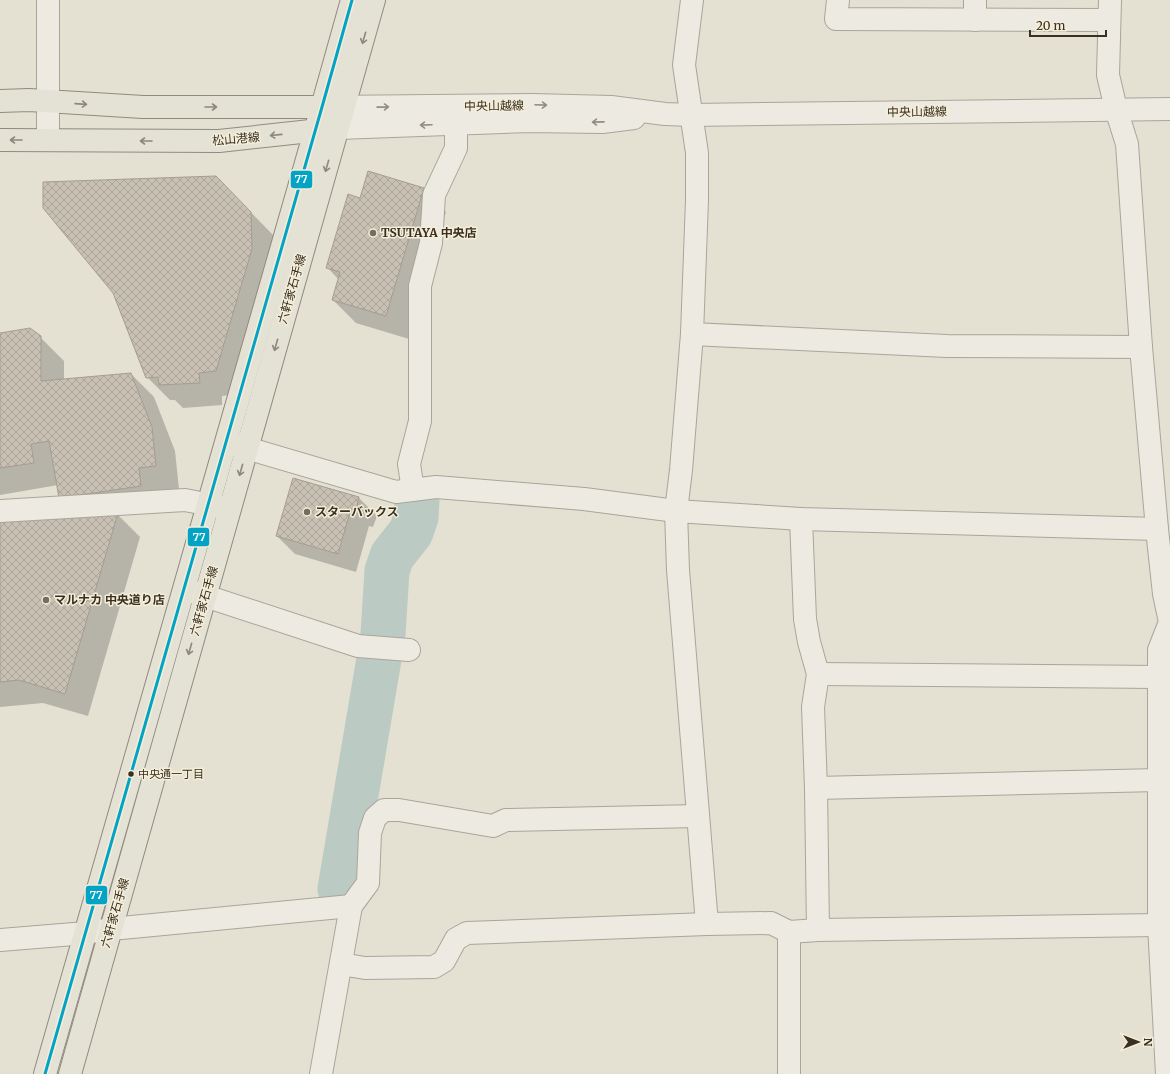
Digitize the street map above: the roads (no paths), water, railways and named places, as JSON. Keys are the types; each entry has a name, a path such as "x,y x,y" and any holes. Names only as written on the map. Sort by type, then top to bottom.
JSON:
{"main road":[{"path":"0,101 143,107 322,107 352,0"},
{"path":"338,128 374,0"},
{"name":"六軒家石手線","path":"45,1074 322,107"},
{"name":"六軒家石手線","path":"70,1074 338,128"},
{"name":"松山港線","path":"0,140 219,141 338,128"}],"street":[{"path":"48,0 48,140"},
{"path":"692,0 684,66 697,153 697,200 692,334 681,470 676,511 678,570 707,924"},
{"path":"838,0 836,19 975,10 1109,10 1108,75 1116,109 1127,144 1156,529 1164,594 1170,622 1160,650 1159,677 1159,780 1164,834 1162,921 1166,991 1167,1074"},
{"name":"中央山越線","path":"322,107 344,107 528,121 602,122 665,114 691,116 1170,109"},
{"path":"413,490 409,464 420,421 420,286 430,243 434,195 456,148 456,115"},
{"name":"中央山越線","path":"338,128 456,115"},
{"path":"692,334 947,346 1142,347"},
{"path":"226,442 396,492 436,487 584,499 676,511 801,519 1156,529"},
{"path":"0,510 185,500 230,509"},
{"path":"801,519 806,620 809,642 818,674 813,707 818,930"},
{"path":"184,589 358,646 409,650"},
{"path":"818,674 1159,677"},
{"path":"816,788 1159,780"},
{"path":"322,1074 351,906 368,883 370,833 375,818 384,810 399,810 493,826 506,820 698,816"},
{"path":"0,940 86,933 111,929 351,906"},
{"path":"341,964 365,968 434,967 444,961 456,939 467,933 707,924 771,923 789,932 1162,921"},
{"path":"789,932 789,1074"}],"waterway":[{"path":"383,634 387,571 392,556 411,532 416,517 417,501"},
{"path":"340,889 379,659"}],"place":[{"name":"TSUTAYA 中央店","path":"373,233"},
{"name":"スターバックス","path":"307,512"},
{"name":"マルナカ 中央道り店","path":"46,600"},
{"name":"中央通一丁目","path":"131,774"}]}
